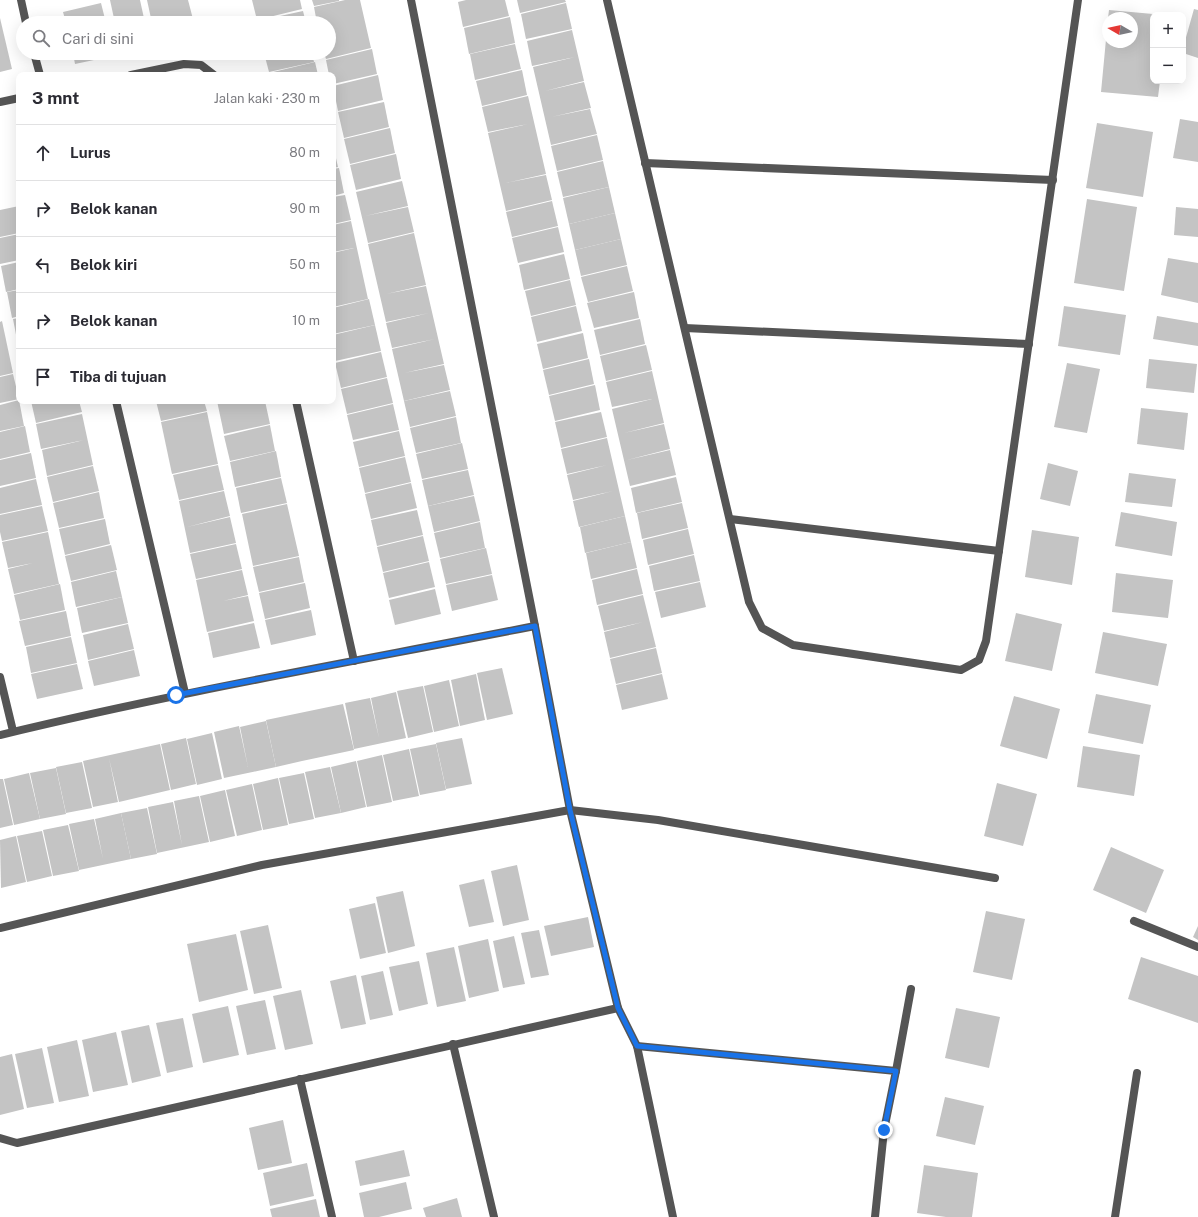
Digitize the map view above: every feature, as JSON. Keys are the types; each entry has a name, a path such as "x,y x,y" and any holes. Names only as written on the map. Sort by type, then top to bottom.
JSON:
{"street":[{"path":"20,0 24,16"},
{"path":"411,0 570,810 618,1008 637,1046 673,1217"},
{"path":"607,0 750,602 762,628 793,645 961,670 979,660 986,642 1078,0"},
{"path":"36,60 39,72"},
{"path":"145,72 184,64 201,65 210,72"},
{"path":"0,102 16,99"},
{"path":"645,163 1053,180"},
{"path":"685,328 1029,344"},
{"path":"117,404 185,693"},
{"path":"297,404 354,661"},
{"path":"730,519 999,551"},
{"path":"0,735 185,693 535,626"},
{"path":"0,677 13,731"},
{"path":"0,928 262,865 570,810 658,820 995,878"},
{"path":"1134,921 1198,947"},
{"path":"875,1217 884,1130 911,989"},
{"path":"0,1138 17,1143 300,1078 618,1008"},
{"path":"453,1044 494,1217"},
{"path":"637,1046 896,1071"},
{"path":"1115,1217 1137,1073"},
{"path":"300,1078 332,1217"}],"building":[{"path":"110,0 140,0 143,16 113,16"},
{"path":"147,0 188,0 192,16 150,16"},
{"path":"252,0 300,0 302,9 273,16 256,16"},
{"path":"312,0 339,0 339,1 314,6"},
{"path":"345,0 360,0 371,48 336,57 336,16 316,16 314,7"},
{"path":"466,0 505,0 509,16 463,27 458,2"},
{"path":"517,0 565,0 566,2 520,13"},
{"path":"101,3 104,16 64,16 63,12"},
{"path":"566,3 572,29 526,39 521,14"},
{"path":"1194,9 1198,10 1198,58 1186,54 1186,37"},
{"path":"1109,10 1131,12 1109,12"},
{"path":"303,11 304,16 280,16"},
{"path":"1138,13 1150,14 1150,84 1160,84 1158,97 1101,92 1105,48 1138,48"},
{"path":"510,17 515,43 469,54 464,28"},
{"path":"0,18 12,69 0,72"},
{"path":"572,30 584,81 545,91 584,82 591,108 551,117 590,109 597,134 551,145 533,67 575,57 532,66 527,41"},
{"path":"515,44 521,69 475,80 470,54"},
{"path":"372,49 377,74 336,83 336,72 328,72 326,60 336,60 336,58"},
{"path":"74,60 94,60 75,64"},
{"path":"266,60 314,60 314,62 269,72"},
{"path":"315,62 317,72 273,72"},
{"path":"522,70 527,95 482,106 476,81"},
{"path":"378,75 383,100 338,111 336,101 336,85"},
{"path":"528,96 546,174 506,183 546,175 552,200 506,211 488,133 528,124 488,132 482,107"},
{"path":"384,102 389,127 344,138 338,112"},
{"path":"1180,119 1198,122 1198,162 1173,158"},
{"path":"1097,123 1153,132 1143,197 1086,188"},
{"path":"390,128 395,153 350,164 344,139"},
{"path":"597,135 603,160 557,171 551,146"},
{"path":"396,154 401,179 356,190 350,165"},
{"path":"603,161 609,187 563,197 557,172"},
{"path":"336,168 339,168 344,193 336,195"},
{"path":"402,181 408,206 365,216 408,207 414,232 368,243 356,192"},
{"path":"609,187 615,213 569,224 563,198"},
{"path":"345,195 351,220 336,223 336,196"},
{"path":"1087,199 1137,207 1124,291 1074,283"},
{"path":"552,201 558,226 512,237 506,212"},
{"path":"16,207 16,234 0,237 0,210"},
{"path":"1176,207 1198,209 1198,237 1174,235"},
{"path":"615,213 621,239 575,250 569,224"},
{"path":"351,221 368,299 336,306 336,252 354,248 336,251 336,224"},
{"path":"558,227 564,252 518,263 512,238"},
{"path":"414,233 426,285 386,294 426,286 444,364 404,373 444,365 450,390 404,401 392,349 435,339 392,348 386,323 429,313 386,322 368,244"},
{"path":"16,235 16,261 0,264 0,238"},
{"path":"621,239 627,265 581,276 575,250"},
{"path":"564,254 570,279 524,290 519,265"},
{"path":"1168,258 1198,263 1198,303 1161,295"},
{"path":"16,263 16,290 6,292 1,266"},
{"path":"627,266 633,291 588,302 581,277"},
{"path":"570,280 576,305 531,316 525,291"},
{"path":"16,290 16,317 12,318 7,292"},
{"path":"634,292 639,318 594,328 587,303"},
{"path":"369,299 375,325 336,333 336,307"},
{"path":"576,306 582,331 537,342 531,317"},
{"path":"1064,306 1126,315 1120,355 1058,346"},
{"path":"1157,316 1198,323 1198,346 1153,339"},
{"path":"16,318 16,335 13,319"},
{"path":"640,319 645,344 600,355 594,330"},
{"path":"2,321 13,373 0,376 0,322"},
{"path":"375,325 381,351 336,361 336,334"},
{"path":"583,333 588,358 543,369 537,344"},
{"path":"646,345 652,370 606,381 600,356"},
{"path":"381,352 387,377 341,388 336,363"},
{"path":"589,359 594,384 549,395 543,370"},
{"path":"1149,359 1197,364 1194,393 1146,388"},
{"path":"1067,363 1100,369 1087,433 1054,427"},
{"path":"652,371 664,423 624,433 664,424 670,449 627,460 670,450 676,475 630,486 612,409 652,399 612,407 606,382"},
{"path":"13,374 16,386 16,400 0,403 0,377"},
{"path":"387,378 393,403 347,414 341,389"},
{"path":"595,385 600,410 555,421 549,396"},
{"path":"450,391 456,416 410,427 404,401"},
{"path":"16,401 16,404 20,404 24,426 0,431 0,405"},
{"path":"32,404 80,404 82,412 36,423"},
{"path":"157,404 205,404 207,411 161,421"},
{"path":"218,404 266,404 270,424 224,434"},
{"path":"393,404 399,430 353,440 347,415"},
{"path":"1141,408 1188,413 1184,450 1137,444"},
{"path":"207,412 218,464 172,474 161,422"},
{"path":"601,412 607,437 561,448 555,422"},
{"path":"82,414 93,465 47,476 42,450 84,440 41,449 36,424"},
{"path":"456,417 461,443 416,453 410,428"},
{"path":"270,425 275,451 230,461 224,436"},
{"path":"25,426 30,452 0,459 0,432"},
{"path":"399,431 405,456 359,467 353,442"},
{"path":"607,438 625,516 579,527 573,501 613,491 573,500 567,475 607,465 567,474 561,449"},
{"path":"462,443 468,469 422,479 416,454"},
{"path":"276,451 281,477 235,487 230,462"},
{"path":"31,453 36,478 0,486 0,460"},
{"path":"405,457 411,482 365,493 359,468"},
{"path":"1048,463 1078,471 1070,506 1040,499"},
{"path":"218,465 224,490 179,500 173,475"},
{"path":"93,466 99,491 53,502 47,477"},
{"path":"468,470 474,495 428,506 422,480"},
{"path":"1129,473 1176,479 1172,507 1125,502"},
{"path":"676,477 682,502 636,513 631,488"},
{"path":"281,478 287,503 241,513 236,488"},
{"path":"36,479 42,505 0,514 0,488"},
{"path":"411,483 417,508 371,519 365,494"},
{"path":"224,491 230,516 187,527 230,517 236,543 190,553 179,501"},
{"path":"99,492 104,518 59,528 53,503"},
{"path":"474,496 480,521 434,532 428,506"},
{"path":"682,503 688,528 642,539 637,513"},
{"path":"287,504 299,556 253,566 242,514"},
{"path":"42,506 48,531 2,541 0,532 0,515"},
{"path":"417,510 423,535 377,546 371,520"},
{"path":"1121,512 1177,522 1172,556 1115,546"},
{"path":"625,516 631,542 585,553 580,527"},
{"path":"105,519 110,544 65,555 59,529"},
{"path":"480,522 485,548 440,558 434,533"},
{"path":"688,529 694,554 648,565 643,540"},
{"path":"1032,530 1079,537 1072,585 1025,577"},
{"path":"48,532 59,584 14,594 8,569 33,563 8,568 2,542"},
{"path":"423,536 429,561 383,572 377,547"},
{"path":"631,542 637,568 591,579 586,553"},
{"path":"236,544 242,569 196,579 190,554"},
{"path":"111,545 117,570 71,581 65,556"},
{"path":"486,548 492,574 446,584 440,559"},
{"path":"694,555 700,581 654,591 649,566"},
{"path":"299,557 304,582 259,592 253,567"},
{"path":"429,562 435,587 389,598 383,573"},
{"path":"637,569 643,594 597,605 592,580"},
{"path":"242,570 248,595 223,601 248,596 254,621 207,632 196,580"},
{"path":"116,571 122,597 76,607 71,582"},
{"path":"1116,573 1173,580 1168,618 1112,612"},
{"path":"492,575 498,600 452,611 446,585"},
{"path":"700,582 706,607 661,618 655,592"},
{"path":"305,583 310,608 265,619 259,593"},
{"path":"60,584 65,610 20,620 14,595"},
{"path":"435,589 441,614 395,625 389,600"},
{"path":"643,595 656,647 610,658 604,632 643,622 604,631 598,606"},
{"path":"122,597 128,623 82,633 77,608"},
{"path":"311,610 316,635 271,645 265,620"},
{"path":"66,611 71,636 25,646 19,621"},
{"path":"1016,613 1062,624 1052,671 1005,661"},
{"path":"254,623 260,648 213,658 208,633"},
{"path":"128,624 134,649 88,660 83,635"},
{"path":"1103,632 1167,644 1158,686 1095,673"},
{"path":"71,637 77,663 31,673 26,647"},
{"path":"656,648 662,673 616,684 610,659"},
{"path":"134,650 140,676 94,686 88,661"},
{"path":"77,664 83,689 37,699 31,674"},
{"path":"502,668 513,714 487,720 477,673"},
{"path":"476,674 485,720 460,726 451,680"},
{"path":"662,674 668,699 622,710 616,685"},
{"path":"449,680 459,726 434,732 424,686"},
{"path":"423,686 433,732 408,738 397,691"},
{"path":"396,692 406,738 354,749 345,703 370,698 379,738 371,698"},
{"path":"1096,694 1151,705 1143,744 1088,733"},
{"path":"1014,696 1060,709 1047,759 1000,746"},
{"path":"343,704 354,750 276,767 266,720"},
{"path":"266,721 276,767 224,778 214,732 239,726 248,767 240,727"},
{"path":"212,733 222,779 197,785 187,739"},
{"path":"186,738 196,784 171,790 161,744"},
{"path":"462,738 472,784 446,789 436,743"},
{"path":"160,744 170,790 119,802 109,758 118,802 93,807 83,761"},
{"path":"436,744 446,790 420,795 410,749"},
{"path":"1083,746 1140,755 1134,796 1077,787"},
{"path":"409,749 419,796 393,801 383,755"},
{"path":"382,755 392,802 367,807 357,761"},
{"path":"356,761 366,807 341,813 331,767"},
{"path":"82,762 92,808 66,813 56,767"},
{"path":"330,767 341,813 315,818 305,772"},
{"path":"56,768 66,814 40,819 30,773"},
{"path":"29,773 40,819 14,825 4,779"},
{"path":"304,773 314,819 289,824 279,778"},
{"path":"278,778 288,825 263,830 253,784"},
{"path":"0,779 3,779 13,825 0,828"},
{"path":"997,783 1037,794 1023,846 984,836"},
{"path":"252,784 262,830 237,836 226,790"},
{"path":"225,790 235,836 210,842 200,796"},
{"path":"199,796 209,842 157,853 148,807 173,802 182,845 174,801"},
{"path":"147,808 157,854 131,859 121,813"},
{"path":"121,813 131,859 79,870 69,824 94,819 103,859 95,819"},
{"path":"68,825 79,871 53,876 43,830"},
{"path":"42,831 52,876 27,882 17,836"},
{"path":"16,836 26,882 1,888 0,840"},
{"path":"1111,847 1164,870 1146,913 1093,890"},
{"path":"517,865 529,920 503,926 491,871"},
{"path":"484,879 494,922 469,927 459,885"},
{"path":"403,891 415,946 388,953 376,897"},
{"path":"375,903 386,953 360,959 349,909"},
{"path":"986,911 1025,919 1012,980 973,972"},
{"path":"588,917 594,947 551,956 544,926"},
{"path":"268,925 282,988 254,994 240,931"},
{"path":"1198,926 1198,940 1193,937"},
{"path":"539,930 549,975 531,978 521,933"},
{"path":"236,934 248,990 199,1002 187,944"},
{"path":"514,936 525,984 503,988 493,941"},
{"path":"488,939 499,991 469,998 458,946"},
{"path":"454,947 466,1001 437,1007 426,953"},
{"path":"1141,957 1198,976 1198,1023 1128,999"},
{"path":"419,961 428,1004 399,1011 389,967"},
{"path":"383,971 393,1015 370,1020 361,976"},
{"path":"356,975 366,1024 341,1029 330,981"},
{"path":"301,990 313,1044 285,1050 273,996"},
{"path":"265,1000 276,1049 247,1055 236,1006"},
{"path":"228,1006 239,1055 203,1063 192,1014"},
{"path":"956,1008 1000,1017 989,1068 945,1058"},
{"path":"183,1018 193,1067 167,1073 156,1023"},
{"path":"149,1025 161,1076 132,1083 121,1031"},
{"path":"116,1032 128,1085 93,1092 82,1040"},
{"path":"77,1040 89,1096 59,1102 47,1047"},
{"path":"42,1048 54,1103 27,1108 15,1054"},
{"path":"12,1054 24,1109 0,1115 0,1057"},
{"path":"945,1097 984,1106 975,1145 936,1136"},
{"path":"283,1120 292,1163 258,1170 249,1128"},
{"path":"404,1150 410,1176 360,1186 355,1161"},
{"path":"307,1163 314,1196 270,1206 263,1173"},
{"path":"924,1165 978,1173 972,1217 946,1217 917,1213"},
{"path":"406,1182 412,1209 379,1217 364,1217 359,1193"},
{"path":"457,1198 462,1217 426,1217 423,1208"},
{"path":"316,1199 320,1217 272,1217 270,1209"}],"route":[{"path":"176,695 535,626 570,810 618,1008 637,1046 896,1071 884,1130"}]}
